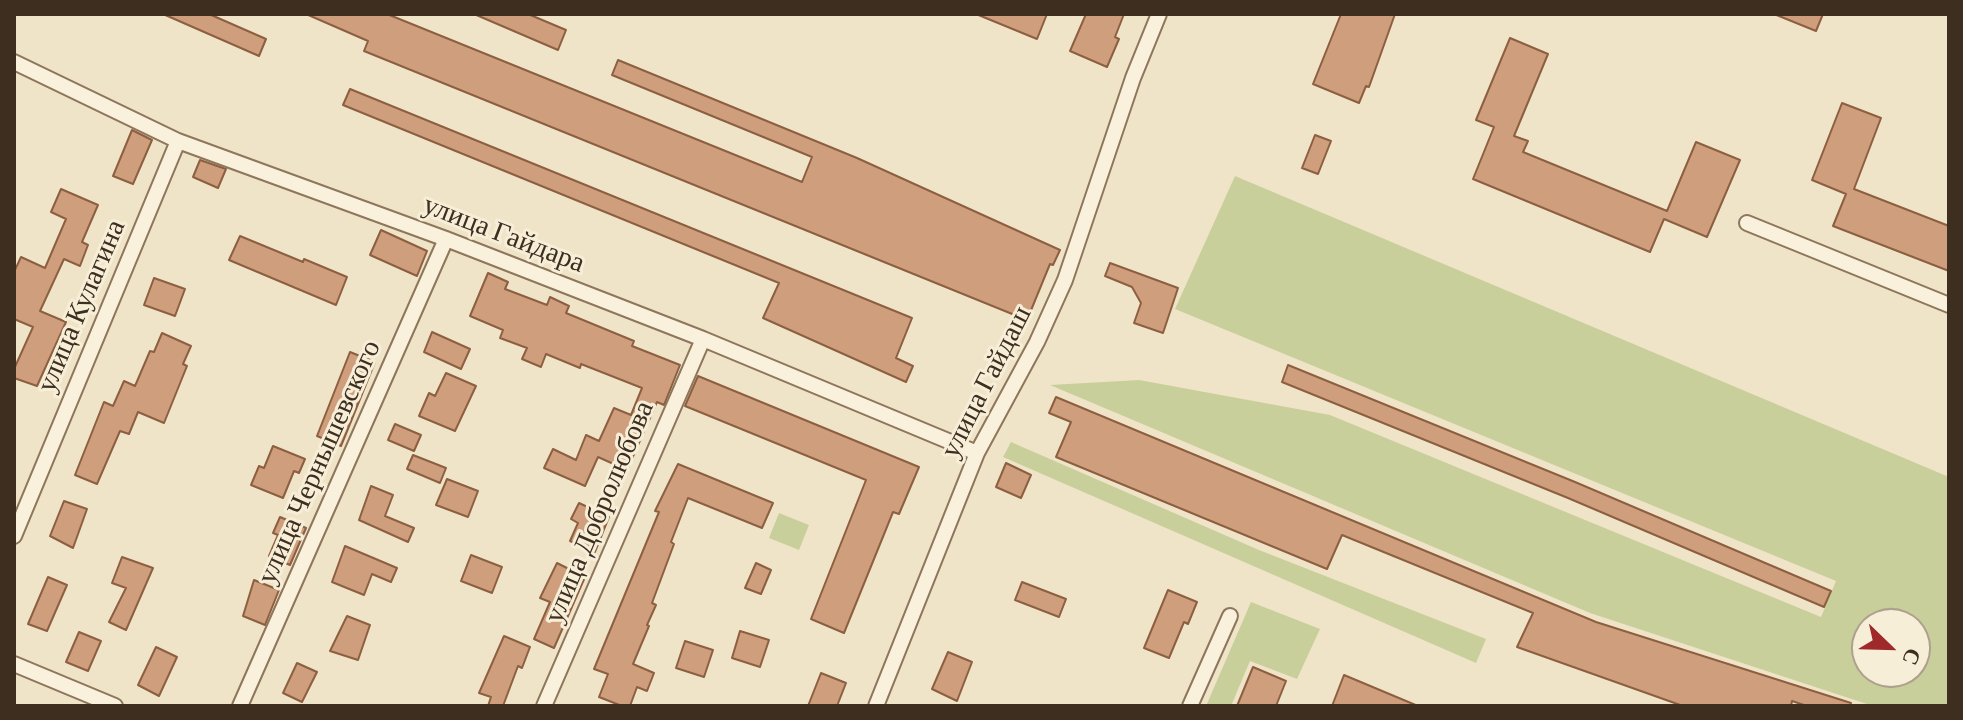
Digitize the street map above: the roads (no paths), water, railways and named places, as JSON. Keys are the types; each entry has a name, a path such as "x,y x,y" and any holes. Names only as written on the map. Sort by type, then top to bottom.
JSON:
{"street":[{"name":"улица Гайдаш","path":"876,706 977,453 1037,342 1065,280 1133,78 1159,14"},
{"name":"улица Гайдара","path":"14,62 178,141 446,239 703,339 977,453"},
{"name":"улица Кулагина","path":"14,536 178,141"},
{"path":"1747,223 1949,305"},
{"name":"улица Чернышевского","path":"240,706 446,239"},
{"name":"улица Добролюбова","path":"544,706 703,339"},
{"path":"1190,706 1230,616"},
{"path":"14,664 115,706"}]}
